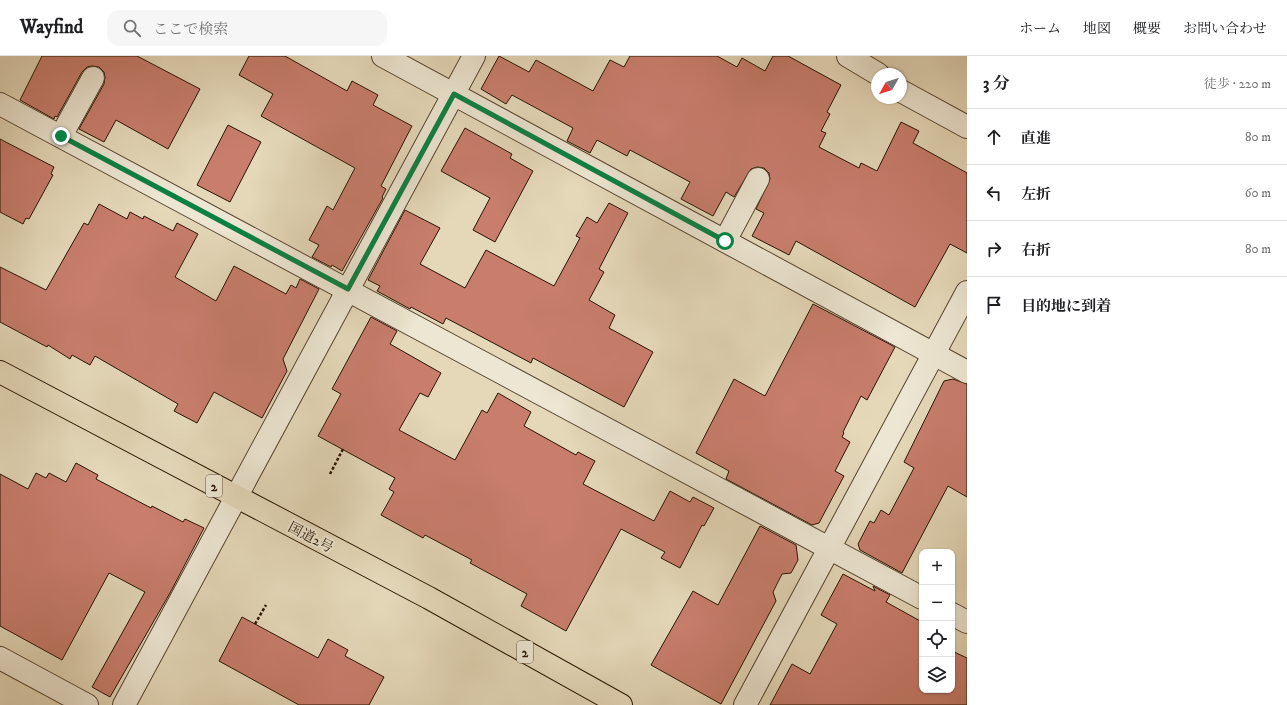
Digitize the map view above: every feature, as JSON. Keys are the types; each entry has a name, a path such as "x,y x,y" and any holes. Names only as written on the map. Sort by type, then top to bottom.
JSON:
{"highway":[{"name":"国道2号","path":"0,372 236,498 429,598 621,705"}],"street":[{"path":"383,56 967,372"},
{"path":"124,705 474,56"},
{"path":"848,56 871,70"},
{"path":"61,136 93,78"},
{"path":"907,94 967,128"},
{"path":"0,104 348,289 919,596"},
{"path":"725,241 758,179"},
{"path":"745,705 967,292"},
{"path":"955,616 967,622"},
{"path":"0,658 87,705"}],"path":[{"path":"330,474 343,449"},
{"path":"255,624 266,605"}],"building":[{"path":"42,56 137,56 200,89 168,149 116,120 104,142 79,129 104,84 104,72 99,67 87,67 82,72 57,117 55,116 54,119 20,100"},
{"path":"249,56 285,56 347,91 352,81 378,95 373,105 412,126 381,186 386,189 382,197 383,198 342,271 332,265 331,267 312,257 319,245 309,240 327,206 333,210 355,168 261,116 273,94 239,75"},
{"path":"499,56 529,72 536,60 593,91 610,60 624,67 630,56 717,56 737,67 742,58 765,71 773,56 788,56 841,85 827,112 830,114 821,131 826,133 819,147 859,168 861,163 877,171 901,122 919,131 913,143 967,173 967,253 950,244 915,307 796,241 789,255 752,236 764,213 756,209 770,179 769,173 764,168 757,167 751,169 734,197 726,192 713,216 681,199 690,182 630,150 627,156 597,140 590,153 567,141 573,128 512,95 506,104 481,89"},
{"path":"228,125 261,142 230,202 197,185"},
{"path":"465,128 512,154 510,158 533,171 495,242 473,230 490,198 441,171"},
{"path":"0,139 54,167 51,174 53,175 29,219 26,218 23,224 0,212"},
{"path":"609,203 628,213 599,269 604,272 589,300 615,315 609,328 653,352 624,407 533,358 531,363 446,318 443,324 411,307 410,309 377,291 380,286 368,280 405,210 440,228 420,264 465,288 486,250 554,286 580,238 576,236 587,217 597,223"},
{"path":"99,204 127,219 130,212 143,219 144,216 173,231 177,223 198,234 175,277 216,301 234,266 286,294 291,285 296,288 300,279 319,289 283,359 287,371 262,418 214,392 197,423 174,411 178,404 95,356 90,365 72,355 70,359 48,345 47,347 0,322 0,267 46,290 84,223 88,225"},
{"path":"813,304 895,347 867,400 861,396 843,432 842,437 850,442 835,471 844,476 819,523 812,525 726,479 729,471 696,453 734,379 765,396"},
{"path":"371,317 397,331 390,344 441,373 428,397 420,393 399,430 455,460 482,410 487,413 498,393 531,412 524,426 576,455 578,452 595,461 583,484 654,521 670,491 690,502 693,497 714,508 704,526 702,525 680,568 661,558 665,552 621,529 566,631 521,606 527,594 470,563 472,560 425,535 423,538 381,515 394,492 389,489 395,478 318,436 341,394 332,389"},
{"path":"953,379 967,384 967,497 948,486 902,573 860,550 858,544 870,521 874,523 881,510 889,515 914,468 904,462 944,381"},
{"path":"76,463 98,475 96,479 151,508 152,506 183,522 185,519 204,528 170,593 110,697 92,687 145,592 109,573 62,660 0,626 0,474 28,489 36,473 46,478 49,473 66,482"},
{"path":"760,526 796,545 798,560 791,573 782,574 773,592 776,601 721,704 651,665 693,591 718,605"},
{"path":"843,574 875,591 873,586 890,595 886,602 919,620 919,693 955,693 955,652 967,658 967,705 770,705 792,664 810,674 837,624 821,615"},
{"path":"242,617 318,658 328,639 348,650 345,656 384,677 369,705 299,705 219,661"}],"route":[{"path":"61,136 348,289 454,94 725,241"}]}
